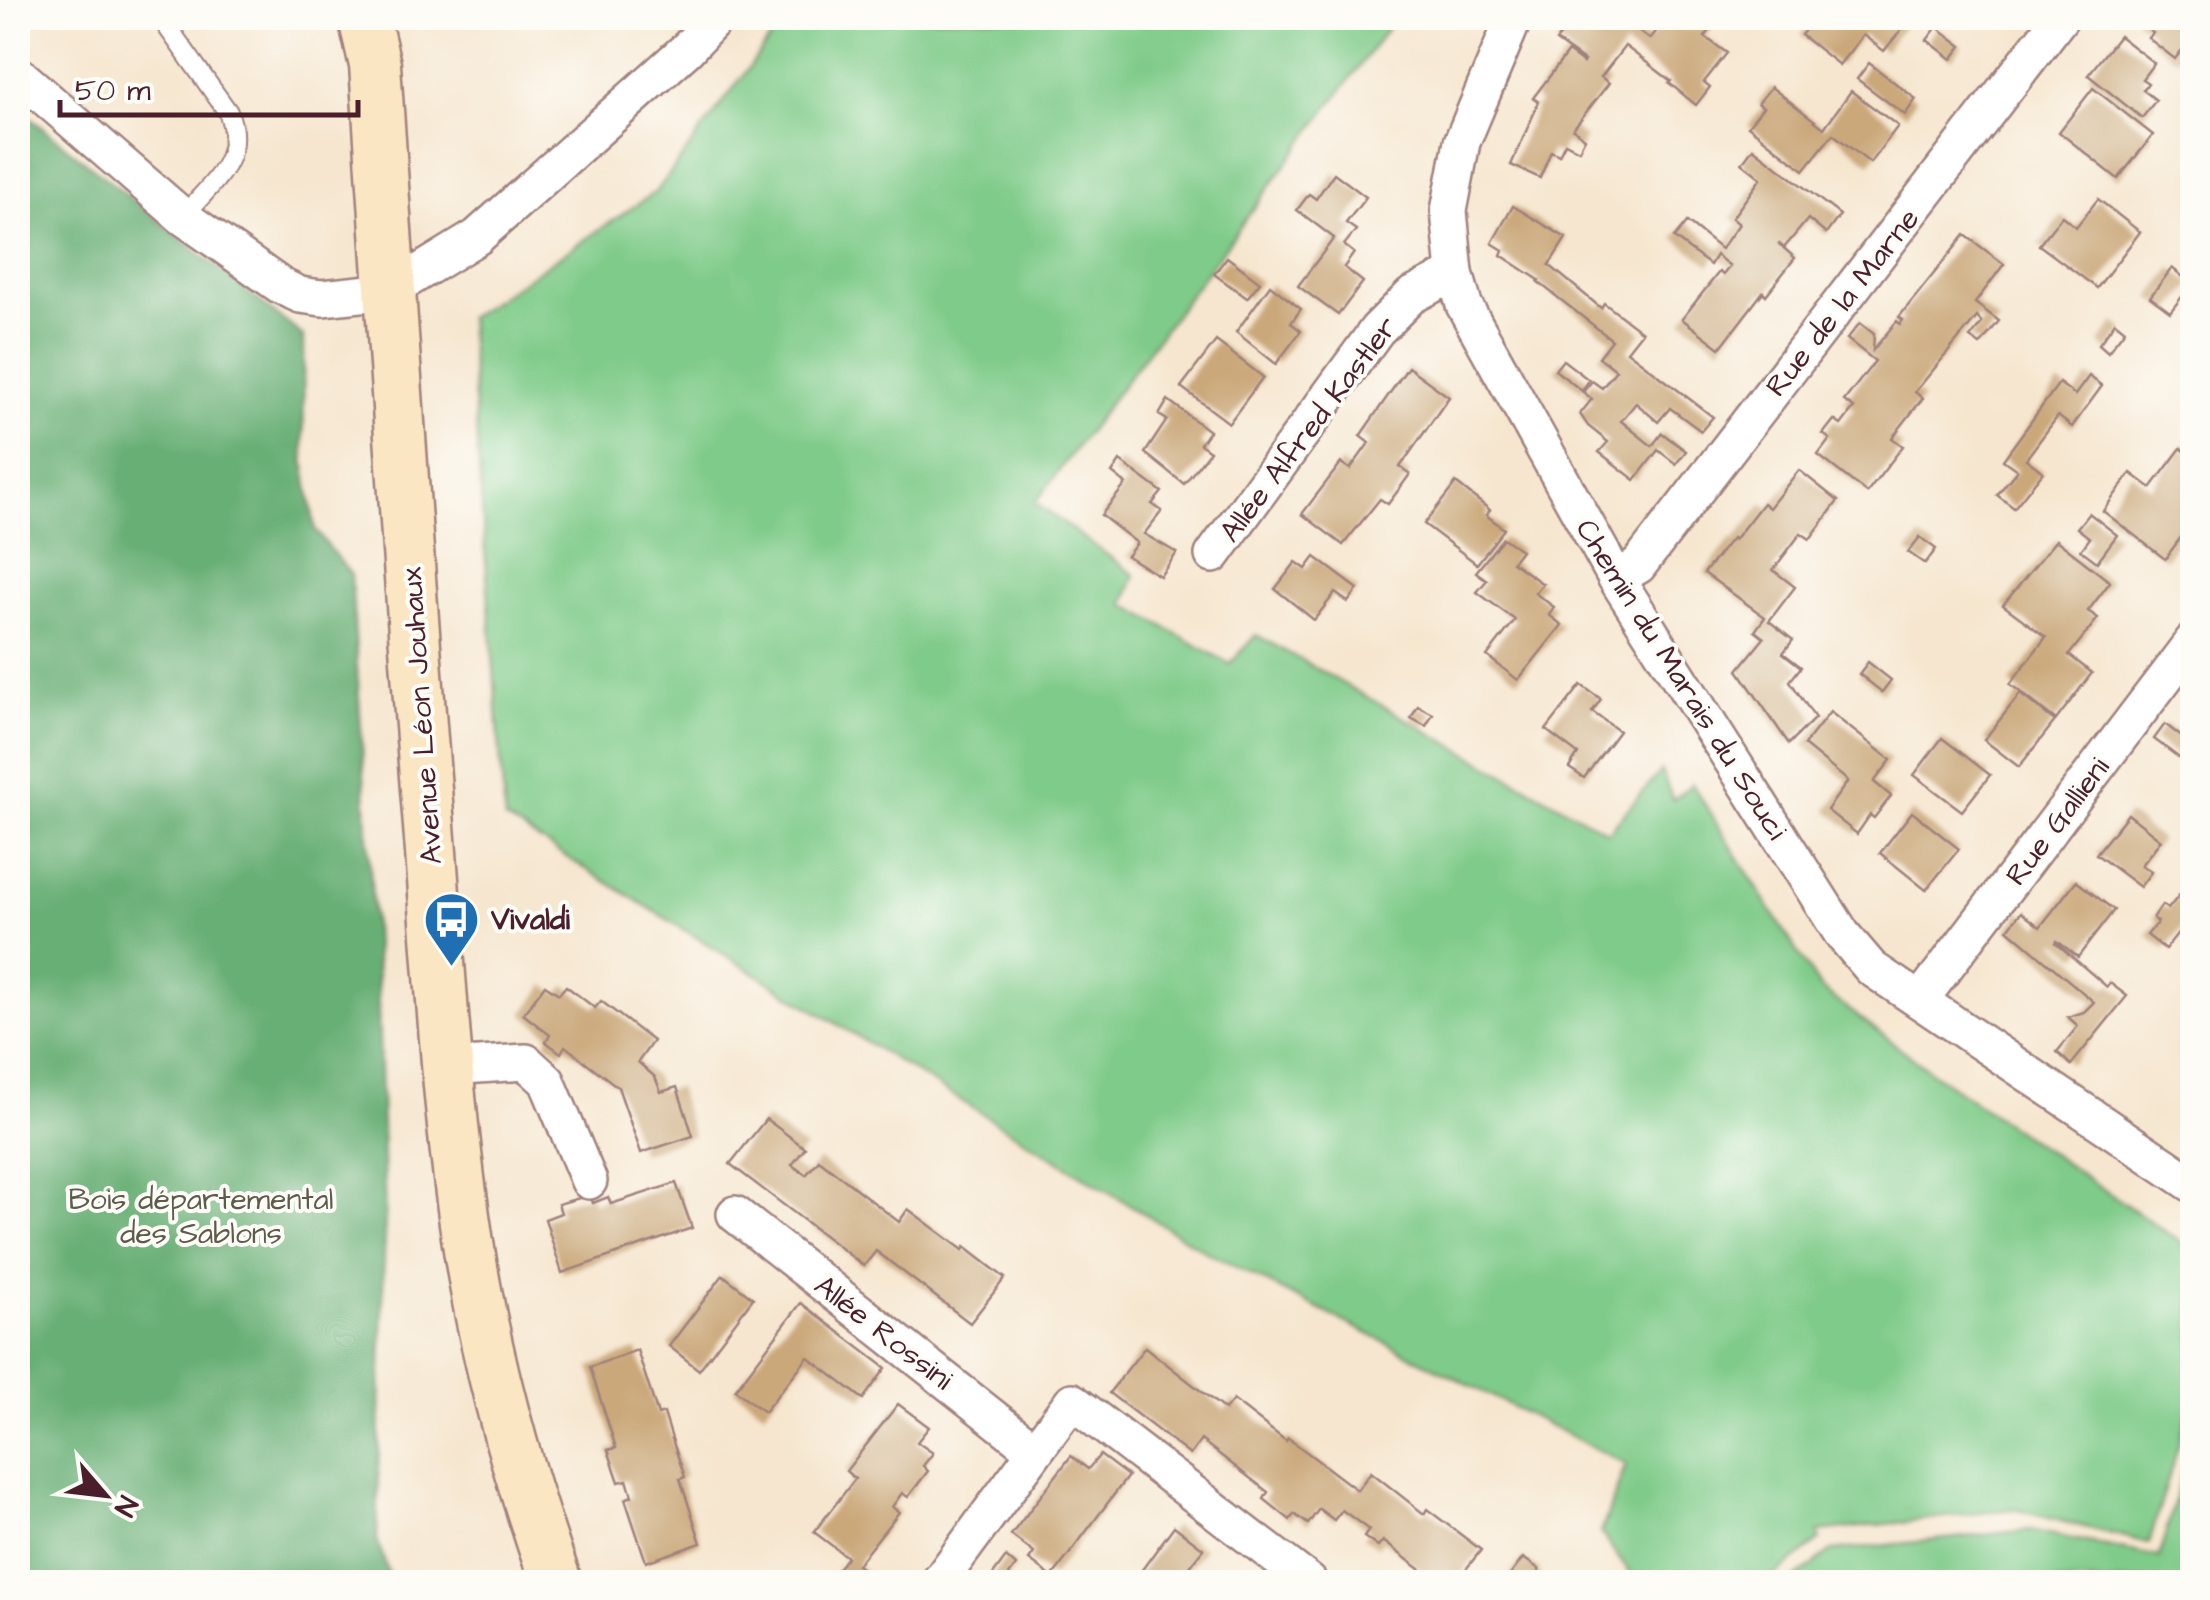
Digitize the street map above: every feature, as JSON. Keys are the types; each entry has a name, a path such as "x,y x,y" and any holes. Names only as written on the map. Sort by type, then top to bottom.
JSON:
{"street":[{"name":"Avenue Léon Jouhaux","path":"364,18 375,65 416,668 463,1212 475,1286 510,1436 556,1582"},
{"path":"18,74 184,217 281,286 300,295 322,298 389,290 478,237 671,64 716,18"},
{"name":"Chemin du Marais du Souci","path":"1514,18 1462,142 1449,211 1455,273 1464,305 1616,578 1842,934 1871,968 2192,1184"},
{"name":"Rue de la Marne","path":"1616,578 1638,566 2060,18"},
{"name":"Allée Alfred Kastler","path":"1212,555 1378,330 1412,296 1455,273"},
{"name":"Rue Gallieni","path":"1920,999 2192,642"},
{"path":"448,1067 526,1062 547,1081 589,1181"},
{"name":"Allée Rossini","path":"735,1214 1034,1450"},
{"path":"938,1582 1072,1401 1310,1582"}],"lane":[{"path":"161,18 228,112 235,130 229,161 184,217"}],"green space":[{"path":"786,18 1395,18 1035,503 1135,575 1124,604 1230,664 1256,635 1608,832 1661,771 1673,800 1692,784 1820,988 1940,1078 2192,1250 2192,1399 2149,1543 2013,1509 1818,1532 1820,1540 1767,1582 1636,1582 1601,1533 1626,1464 1208,1253 505,819 468,318 657,191"},
{"name":"Bois départemental des Sablons","path":"18,108 303,336 304,459 315,530 351,575 377,975 385,1216 377,1539 391,1582 18,1582"},
{"path":"2192,1439 2192,1582 1790,1582 1832,1551 2030,1530 2159,1557"}],"building":[{"path":"1574,18 1622,18 1650,39 1667,18 1717,18 1705,37 1727,53 1704,82 1710,87 1696,105 1625,46 1601,77 1609,83 1573,129 1585,138 1579,150 1565,143 1559,155 1551,151 1540,178 1511,165 1539,102 1533,98 1568,52 1584,61 1556,41"},
{"path":"1814,18 1895,18 1905,25 1884,51 1863,35 1839,65 1801,35"},
{"path":"2134,18 2192,18 2192,37 2175,59 2148,38 2153,33"},
{"path":"1937,27 1962,46 1952,59 1927,40"},
{"path":"2119,36 2154,63 2142,79 2148,83 2143,90 2156,100 2142,118 2088,75"},
{"path":"1869,63 1916,99 1905,115 1857,79"},
{"path":"1771,87 1824,128 1851,91 1898,126 1870,163 1833,134 1804,170 1748,126 1763,107 1758,103"},
{"path":"2093,88 2153,135 2118,179 2059,132"},
{"path":"1753,148 1840,215 1826,234 1808,219 1784,248 1778,243 1795,258 1720,348 1682,319 1719,272 1723,275 1730,266 1716,255 1710,265 1674,238 1687,222 1721,249 1739,224 1732,218 1761,178 1742,163"},
{"path":"1334,173 1366,197 1346,223 1356,230 1344,245 1354,253 1344,267 1363,282 1338,315 1298,286 1334,238 1297,210 1309,194 1316,199"},
{"path":"2098,199 2140,232 2097,288 2039,245 2062,216 2076,227"},
{"path":"1513,206 1566,238 1549,265 1601,308 1604,303 1642,332 1627,351 1713,417 1701,431 1670,408 1658,422 1636,403 1621,421 1652,446 1662,433 1686,451 1676,464 1658,450 1635,480 1599,452 1608,442 1580,414 1592,399 1583,392 1592,381 1602,388 1616,370 1599,357 1612,340 1539,280 1501,255 1503,250 1492,243"},
{"path":"1965,235 2004,264 1975,303 1999,321 1980,345 1970,338 1982,323 1977,317 1915,392 1923,398 1892,438 1903,446 1867,493 1818,455 1830,439 1823,434 1834,420 1841,425 1854,408 1844,401 1875,361 1847,339 1860,323 1874,334 1873,350 1897,321 1900,324 1903,320 1899,317"},
{"path":"1227,257 1260,282 1247,298 1214,274"},
{"path":"2172,268 2192,284 2170,312 2150,297"},
{"path":"1270,285 1301,309 1291,323 1301,331 1276,364 1236,332"},
{"path":"2115,322 2125,330 2108,352 2099,344"},
{"path":"1216,341 1263,377 1229,423 1181,387"},
{"path":"1563,360 1589,380 1582,391 1555,370"},
{"path":"1408,367 1449,397 1400,467 1410,474 1400,488 1388,504 1380,499 1343,545 1302,514 1341,463 1350,469 1359,457 1369,443 1360,436"},
{"path":"2089,376 2102,386 2072,427 2058,416 2026,459 2043,472 2014,508 1997,495 2017,470 2003,460 2059,383 2075,395"},
{"path":"1168,400 1209,431 1200,444 1210,451 1184,484 1145,453 1167,420 1159,415"},
{"path":"2181,448 2192,457 2192,522 2165,559 2103,511 2131,473 2151,488"},
{"path":"1120,461 1162,492 1152,504 1162,511 1144,534 1177,553 1160,576 1127,556 1137,543 1101,515 1126,484 1112,473"},
{"path":"1799,470 1838,501 1810,539 1801,533 1773,570 1795,587 1769,621 1793,640 1783,653 1801,667 1790,681 1815,718 1789,744 1738,670 1764,638 1755,631 1765,617 1704,573 1763,503 1769,508"},
{"path":"1456,483 1490,510 1486,515 1504,529 1477,564 1424,524"},
{"path":"2089,513 2117,535 2097,562 2081,550 2090,538 2077,528"},
{"path":"1920,537 1936,549 1925,564 1908,552"},
{"path":"1503,538 1521,550 1512,562 1543,584 1535,593 1554,607 1549,615 1562,625 1518,680 1487,656 1515,620 1477,592 1487,580 1476,572"},
{"path":"2056,540 2110,582 2088,611 2098,618 2069,655 2092,673 2056,720 2010,684 2046,637 2003,605"},
{"path":"1315,557 1358,589 1348,602 1335,593 1314,620 1275,589 1296,562 1306,569"},
{"path":"1868,662 1891,680 1882,692 1859,674"},
{"path":"1581,685 1601,699 1592,712 1619,731 1584,778 1569,768 1578,754 1546,730"},
{"path":"2020,694 2055,721 2019,767 1984,740"},
{"path":"1418,706 1433,714 1426,726 1411,718"},
{"path":"1830,712 1891,760 1874,782 1891,796 1857,834 1827,810 1848,781 1804,745"},
{"path":"2165,724 2192,745 2182,760 2154,739"},
{"path":"1942,738 1990,775 1962,811 1914,775"},
{"path":"1912,812 1959,849 1926,890 1880,853"},
{"path":"2128,814 2161,840 2141,865 2151,872 2140,887 2096,854"},
{"path":"2076,881 2114,910 2078,957 2056,943 2107,987 2110,983 2127,996 2071,1065 2057,1052 2078,1026 2068,1017 2084,1012 2094,1002 2008,929 2021,912 2040,927"},
{"path":"2181,893 2192,902 2192,915 2165,949 2147,935 2158,922 2153,918 2162,905 2168,909"},
{"path":"545,985 559,994 566,986 595,1008 601,1001 653,1041 638,1062 655,1077 661,1092 677,1087 693,1136 641,1153 618,1087 565,1046 561,1053 546,1042 550,1035 523,1014"},
{"path":"766,1119 805,1148 792,1165 806,1175 819,1160 899,1222 908,1209 1005,1278 970,1323 876,1251 864,1266 730,1164"},
{"path":"676,1183 692,1228 562,1273 545,1219 561,1213 558,1204 590,1195 593,1203 608,1197 611,1204"},
{"path":"723,1275 753,1298 699,1370 669,1346"},
{"path":"801,1303 886,1368 863,1399 808,1357 764,1412 735,1390"},
{"path":"1145,1347 1225,1410 1233,1400 1357,1490 1371,1472 1424,1514 1427,1509 1481,1550 1456,1582 1437,1582 1383,1541 1378,1547 1364,1537 1369,1530 1342,1510 1334,1520 1319,1509 1308,1524 1294,1514 1290,1520 1264,1499 1268,1492 1201,1440 1190,1455 1109,1393"},
{"path":"637,1350 658,1415 664,1413 701,1543 646,1562 625,1499 632,1496 627,1480 619,1482 608,1450 616,1448 590,1367"},
{"path":"898,1404 929,1427 917,1442 933,1453 923,1466 928,1471 908,1497 902,1493 892,1507 899,1512 857,1565 880,1582 828,1582 847,1557 814,1532 855,1479 846,1471"},
{"path":"1100,1455 1128,1476 1052,1577 1029,1560 1034,1553 1011,1535 1071,1456 1088,1469"},
{"path":"1174,1526 1204,1549 1178,1582 1133,1582"},
{"path":"1006,1557 1016,1566 1000,1582 992,1576"},
{"path":"1523,1558 1539,1569 1540,1582 1505,1582"}],"place":[{"name":"Vivaldi","path":"452,968"}]}
